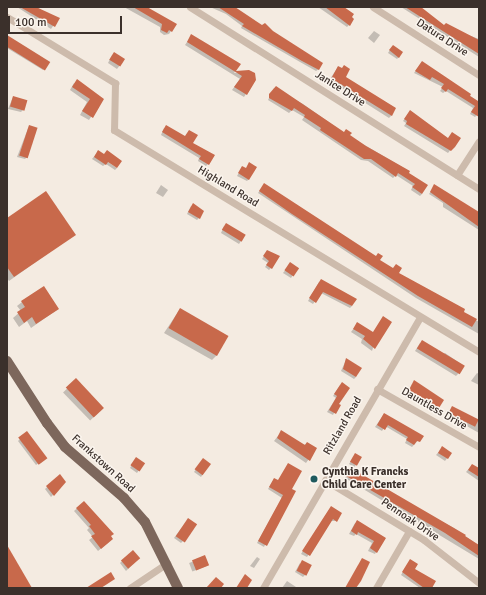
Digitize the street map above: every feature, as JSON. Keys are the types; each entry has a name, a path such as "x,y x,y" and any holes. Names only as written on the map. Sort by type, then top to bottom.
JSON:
{"main road":[{"name":"Frankstown Road","path":"7,361 47,423 65,447 134,508 151,531 178,588"}],"street":[{"name":"Janice Drive","path":"190,7 479,189"},
{"name":"Datura Drive","path":"373,7 479,75"},
{"name":"Highland Road","path":"7,17 115,83 114,130 479,352"},
{"path":"457,175 479,141"},
{"name":"Ritzland Road","path":"263,588 420,317"},
{"name":"Dauntless Drive","path":"377,389 479,447"},
{"name":"Pennoak Drive","path":"325,480 409,531 479,583"},
{"path":"376,588 409,531"},
{"path":"130,588 167,563"}],"building":[{"path":"20,7 36,7 60,18 55,27"},
{"path":"133,7 147,7 177,24 172,32 169,30 167,33 161,30 162,24"},
{"path":"218,7 235,7 262,25 265,23 273,31 323,63 319,70 242,26 244,24"},
{"path":"325,7 344,7 354,14 352,17 354,19 350,26"},
{"path":"405,7 421,7 444,25 446,23 479,40 479,54"},
{"path":"191,34 241,64 236,71 249,70 255,73 256,80 247,95 234,87 242,76 187,42"},
{"path":"7,35 50,62 45,71 7,47"},
{"path":"393,45 403,52 399,58 389,50"},
{"path":"114,52 125,59 120,67 109,60"},
{"path":"422,61 471,94 470,96 478,101 479,99 479,117 471,112 475,106 448,89 446,92 441,88 444,84 432,77 430,80 415,71"},
{"path":"344,65 350,69 346,77 396,108 392,116 334,80 332,77 338,66 342,68"},
{"path":"77,79 104,99 93,118 82,111 90,99 72,87"},
{"path":"276,86 344,132 346,129 352,133 350,135 366,146 410,171 409,173 428,185 422,194 412,187 415,184 398,173 396,177 371,159 364,159 320,130 321,128 304,117 305,115 294,108 292,111 269,98 269,94"},
{"path":"13,96 27,100 24,111 10,107"},
{"path":"410,110 448,138 452,132 461,138 455,147 451,151 406,124 407,121 404,119"},
{"path":"29,125 38,128 28,158 19,155"},
{"path":"166,125 185,136 189,130 198,135 193,143 215,155 209,165 199,159 201,156 162,132"},
{"path":"98,150 104,154 107,150 122,161 117,168 108,162 106,165 94,157"},
{"path":"249,162 257,167 249,180 238,173 242,166 246,168"},
{"path":"264,183 376,256 378,253 383,256 380,260 393,268 396,264 402,268 399,273 465,309 464,312 477,319 472,327 418,296 292,214 259,191"},
{"path":"434,184 479,212 479,227 430,192"},
{"path":"46,191 76,235 14,277 7,267 7,218"},
{"path":"193,203 204,211 200,219 188,212"},
{"path":"226,223 246,235 242,242 222,230"},
{"path":"267,250 280,256 272,269 266,265 269,261 263,256"},
{"path":"290,262 299,268 294,276 284,270"},
{"path":"321,279 357,299 352,306 323,292 316,303 309,298"},
{"path":"44,286 59,309 36,324 32,317 24,323 17,312 25,307 21,301"},
{"path":"180,308 228,336 217,356 168,328"},
{"path":"383,316 392,322 375,349 363,339 365,336 353,329 357,322 373,332"},
{"path":"422,340 465,366 460,374 417,349"},
{"path":"346,358 362,368 356,377 343,369"},
{"path":"76,378 104,408 94,418 66,388"},
{"path":"414,380 444,400 439,408 409,390"},
{"path":"342,382 350,388 339,404 341,405 336,414 329,410 337,396 334,394"},
{"path":"452,406 479,420 475,427 448,413"},
{"path":"384,413 424,436 420,442 417,441 414,445 406,440 408,437 388,425 385,430 377,425"},
{"path":"281,430 305,445 307,442 317,448 310,461 277,438"},
{"path":"27,431 47,458 39,465 18,438"},
{"path":"442,446 452,453 448,459 438,453"},
{"path":"355,453 362,457 357,466 350,462"},
{"path":"136,457 145,463 140,471 130,465"},
{"path":"203,458 211,464 203,475 195,469"},
{"path":"288,463 302,471 292,489 296,491 267,546 258,541 283,495 269,487 274,478 278,480"},
{"path":"472,464 479,468 479,477 468,470"},
{"path":"351,468 466,535 465,536 479,545 479,556 445,533 346,476"},
{"path":"60,474 66,482 54,496 46,486"},
{"path":"84,501 114,534 111,536 113,539 101,549 91,536 95,534 89,526 91,525 76,508"},
{"path":"331,506 342,513 337,522 333,519 310,556 302,551"},
{"path":"188,518 197,524 185,542 176,536"},
{"path":"357,520 386,538 377,553 370,548 374,541 358,532 357,535 351,531"},
{"path":"7,545 32,588 7,588"},
{"path":"133,550 140,558 128,569 121,560"},
{"path":"205,555 209,565 196,570 192,560"},
{"path":"362,558 370,562 361,581 356,588 345,588"},
{"path":"410,559 418,564 415,569 436,581 432,588 424,588 402,572"},
{"path":"302,560 312,565 306,576 297,571"},
{"path":"111,572 115,579 101,588 86,588"},
{"path":"245,574 252,580 247,588 236,588"},
{"path":"216,577 224,584 221,588 206,588"}],"place":[{"name":"Cynthia K Francks Child Care Center","path":"314,479"}]}
